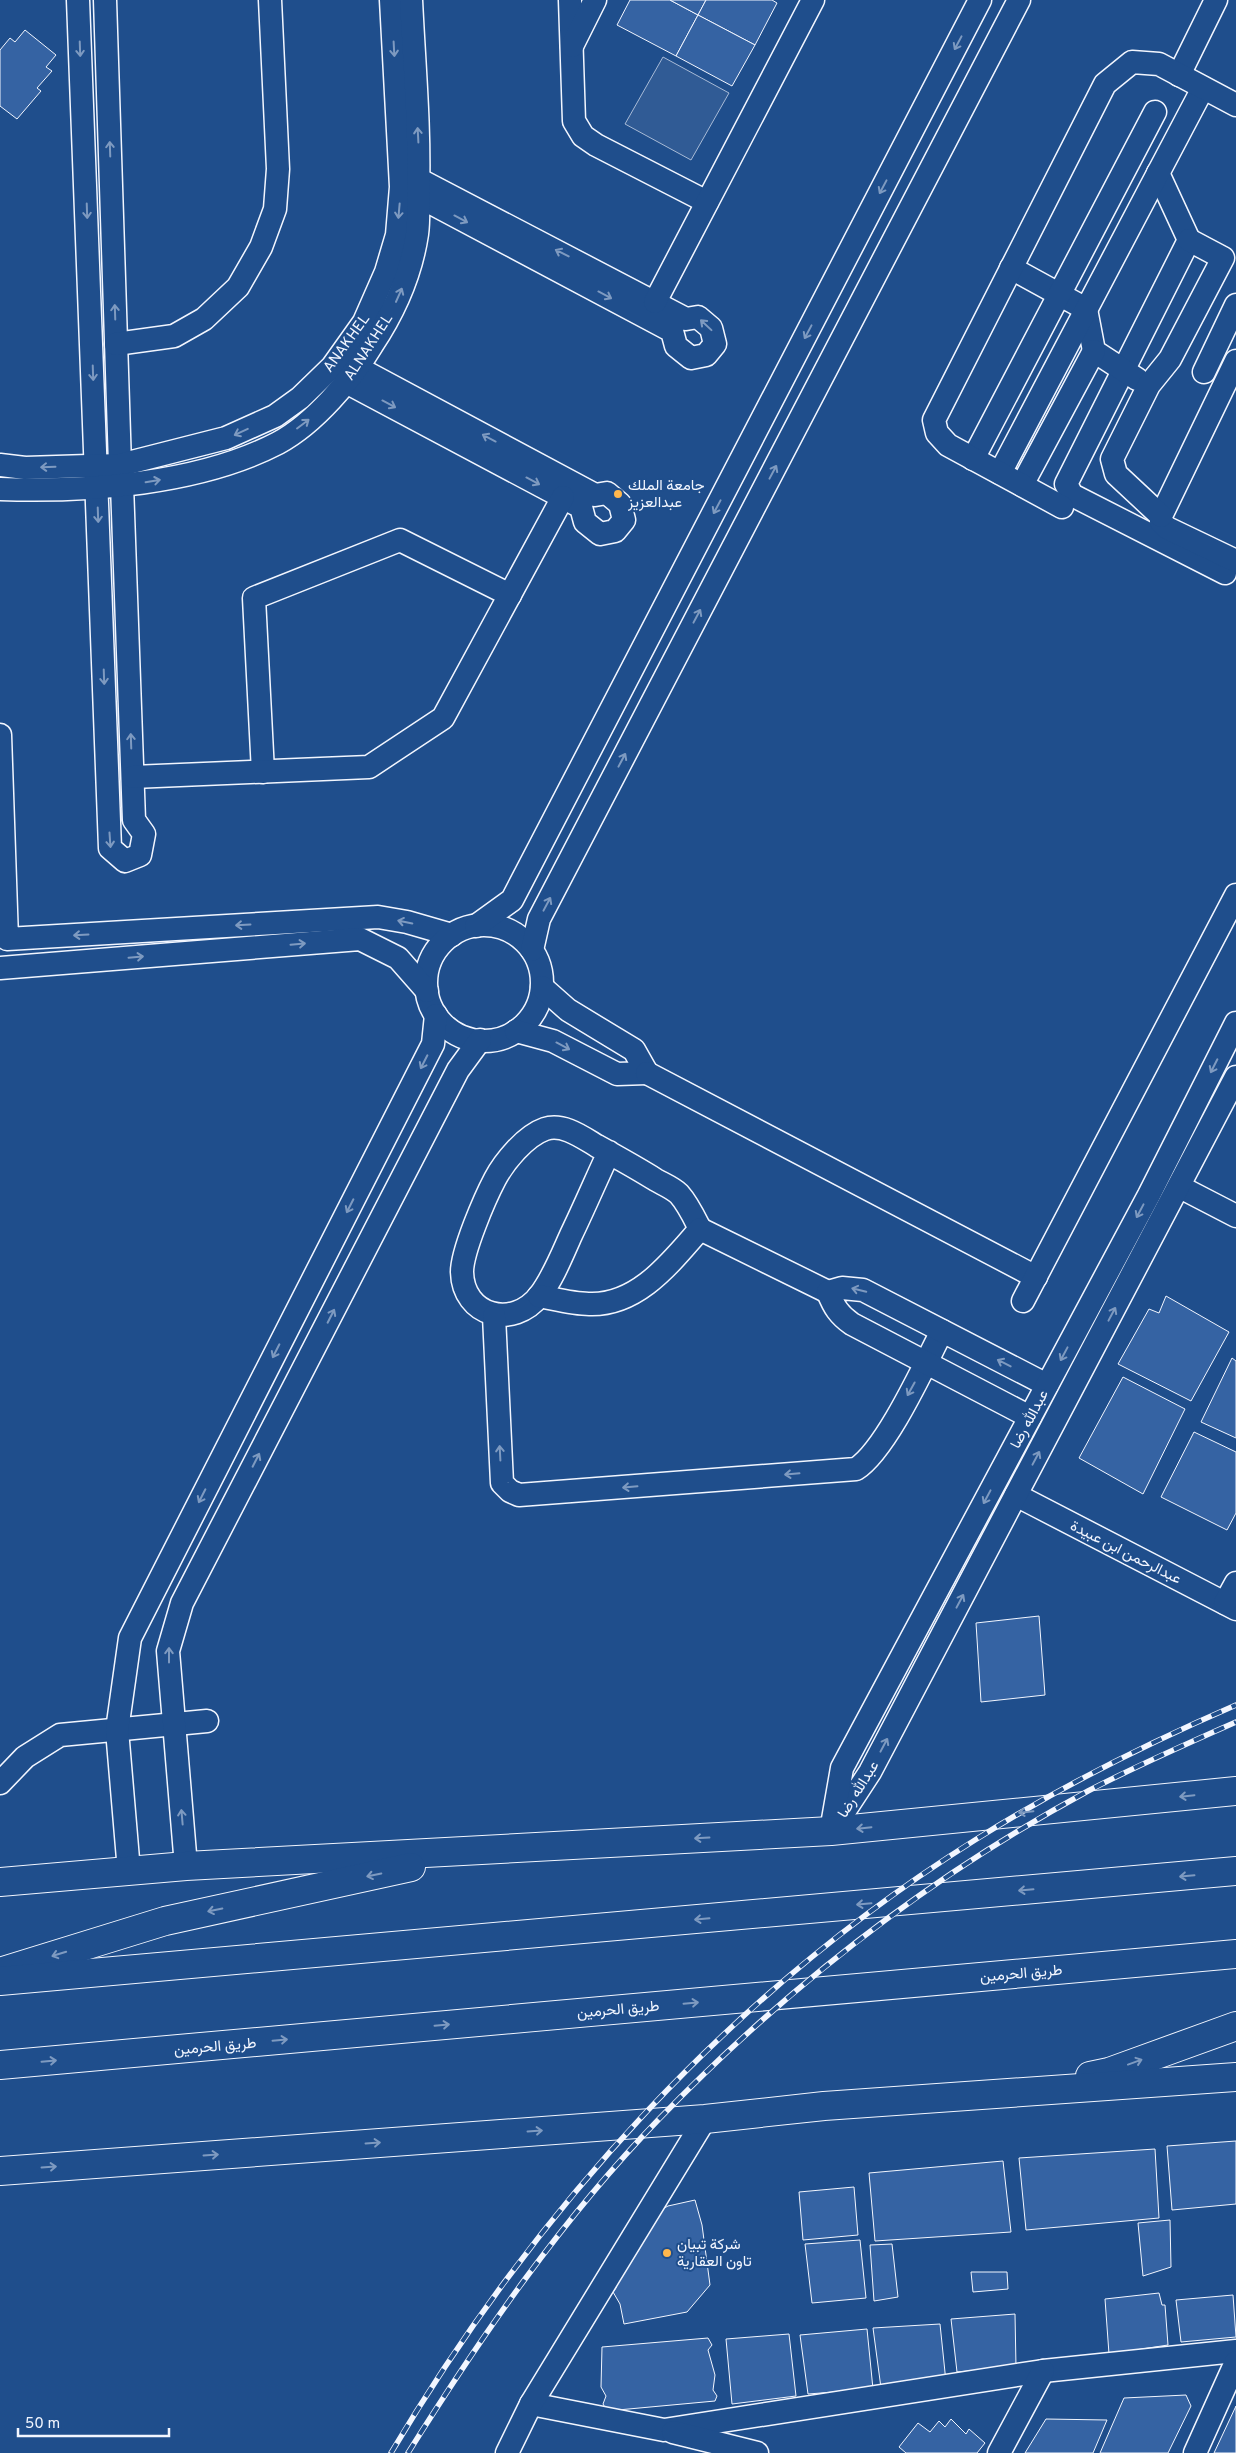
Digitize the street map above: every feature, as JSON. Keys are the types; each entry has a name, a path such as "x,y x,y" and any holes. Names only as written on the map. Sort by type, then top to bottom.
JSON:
{"main road":[{"path":"0,1882 186,1866 831,1831 1236,1791"},
{"path":"0,1972 165,1921 490,1849"},
{"path":"0,1981 1236,1872"},
{"name":"طريق الحرمين","path":"0,2065 1236,1954"},
{"path":"1021,2092 1109,2072 1236,2026"},
{"path":"0,2171 705,2119 824,2106 1236,2077"}],"street":[{"path":"78,0 110,848 126,861 140,855 144,834 134,820 105,0"},
{"path":"116,344 174,336 204,319 238,287 261,248 276,209 278,170 270,0"},
{"name":"ANAKHEL","path":"121,475 226,438 275,416 300,398 332,367 364,322 386,272 398,226 401,187 391,0"},
{"name":"ALNAKHEL","path":"0,489 44,490 97,476 121,475 158,480 228,464 279,442 321,410 352,375 387,322 404,285 417,234 418,188 411,0"},
{"path":"570,0 570,49 574,122 583,136 596,145 708,202"},
{"path":"570,49 596,0"},
{"path":"655,302 813,0"},
{"path":"427,991 429,965 438,948 452,935 476,926 512,900 980,0"},
{"path":"532,950 539,919 1019,0"},
{"path":"1179,75 1216,0"},
{"path":"1062,507 948,445 936,433 934,420 1105,84 1132,62 1159,64 1203,88 1234,101"},
{"path":"1000,473 1203,88"},
{"path":"973,459 1155,112"},
{"path":"1158,173 1189,240 1223,258 1170,359 1149,386 1112,459 1116,474 1161,516"},
{"path":"418,188 655,302 686,319 698,318 711,328 715,344 706,355 691,358 676,346 672,331 418,188"},
{"path":"1189,240 1066,484 1072,495 1230,567"},
{"path":"1011,268 1086,309"},
{"path":"1236,305 1228,335 1204,372 1236,361"},
{"path":"1022,485 1094,351 1086,309"},
{"path":"1094,351 1124,372 1149,386"},
{"path":"1230,567 1167,528 1161,522 1161,516 1236,361"},
{"path":"352,375 595,495 607,493 620,504 624,520 615,531 600,534 585,522 581,507 352,375"},
{"path":"1086,446 1112,459"},
{"path":"0,465 97,476"},
{"path":"133,777 369,767 443,718 563,497"},
{"path":"263,772 254,598 400,540 510,595"},
{"path":"0,736 7,939 378,918 408,922 452,935"},
{"path":"1023,1301 1236,895"},
{"path":"0,968 360,939 398,958 427,991 436,1015 455,1033 480,1040 505,1037 516,1030 534,1012 542,987 540,968 532,950 514,933 502,928 476,926"},
{"path":"542,987 568,1010 634,1050 647,1074"},
{"path":"129,1871 117,1730 130,1638 433,1044 436,1015"},
{"name":"عبدالله رضا","path":"831,1831 842,1768 1148,1196 1236,1022"},
{"path":"516,1030 553,1041 617,1074 647,1074 1036,1277"},
{"path":"186,1866 168,1651 182,1603 458,1070 480,1040"},
{"name":"عبدالله رضا","path":"831,1831 870,1772 1180,1187 1236,1077"},
{"path":"609,1152 562,1257 539,1296 527,1307 509,1316 494,1316 478,1306 466,1291 462,1271 470,1239 495,1178 518,1149 533,1136 545,1129 558,1127 575,1133 609,1152 677,1192 687,1204 700,1229 828,1292 842,1288 863,1290 1047,1385"},
{"path":"1180,1187 1236,1216"},
{"path":"539,1296 590,1304 616,1300 643,1288 672,1261 700,1229"},
{"path":"828,1292 833,1305 841,1316 1030,1417"},
{"path":"494,1316 502,1483 510,1491 520,1495 856,1469 868,1462 880,1444 942,1331"},
{"name":"عبدالرحمن ابن عبيدة","path":"1016,1495 1231,1606"},
{"path":"1231,1606 1236,1583"},
{"path":"0,1783 25,1757 60,1735 207,1721"},
{"path":"507,2453 531,2404 705,2119"},
{"path":"660,2429 1043,2371 1236,2351"},
{"path":"1194,2453 1236,2362"},
{"path":"998,2453 1043,2371"},
{"path":"531,2404 660,2429 757,2453"}],"shaded area":[{"path":"663,57 729,93 691,160 625,124"}],"building":[{"path":"630,0 670,0 698,15 676,56 617,25"},
{"path":"670,0 706,0 698,15"},
{"path":"706,0 772,0 777,3 755,45 698,15"},
{"path":"698,15 755,45 732,86 676,56"},
{"path":"25,30 56,55 46,67 52,71 37,88 41,91 17,119 0,106 0,50 10,38 15,42"},
{"path":"1166,1296 1229,1332 1191,1401 1118,1364 1149,1309 1159,1313"},
{"path":"1232,1358 1236,1361 1236,1438 1201,1422"},
{"path":"1123,1377 1185,1409 1143,1494 1079,1458"},
{"path":"1194,1432 1236,1452 1236,1513 1227,1530 1161,1497"},
{"path":"1039,1616 1045,1695 981,1702 976,1623"},
{"path":"1236,2141 1236,2204 1172,2210 1167,2146"},
{"path":"1155,2149 1159,2218 1026,2230 1019,2158"},
{"path":"1003,2161 1011,2232 875,2241 869,2173"},
{"path":"854,2187 858,2235 803,2240 799,2192"},
{"name":"شركة تبيان تاون العقارية","path":"695,2200 702,2225 710,2285 687,2312 624,2324 620,2304 613,2292 616,2288 619,2269 644,2219 668,2206"},
{"path":"1170,2220 1171,2267 1143,2276 1138,2223"},
{"path":"860,2240 866,2298 812,2303 805,2244"},
{"path":"892,2244 898,2297 874,2301 870,2245"},
{"path":"971,2272 1007,2272 1008,2289 973,2292"},
{"path":"1159,2293 1162,2305 1165,2305 1168,2345 1109,2354 1105,2299"},
{"path":"1233,2295 1236,2337 1181,2342 1176,2300"},
{"path":"1015,2314 1016,2367 957,2372 951,2319"},
{"path":"940,2324 946,2382 881,2388 873,2328"},
{"path":"867,2329 873,2389 808,2394 800,2335"},
{"path":"789,2334 796,2396 732,2404 726,2339"},
{"path":"708,2338 712,2345 708,2350 715,2375 713,2390 717,2396 715,2401 607,2411 603,2404 606,2396 601,2387 602,2347"},
{"path":"1186,2395 1191,2406 1168,2453 1100,2453 1124,2398"},
{"path":"1236,2406 1236,2453 1214,2453"},
{"path":"951,2419 966,2434 969,2429 985,2443 977,2453 906,2453 899,2447 918,2423 930,2432 939,2421 945,2427"},
{"path":"1046,2419 1107,2420 1093,2453 1025,2453"}],"railway":[{"path":"391,2453 448,2363 509,2276 576,2192 647,2112 722,2036 802,1965 886,1900 1006,1821 1103,1768 1169,1735 1236,1705"},
{"path":"408,2453 494,2322 589,2197 659,2119 756,2025 861,1939 971,1860 1029,1824 1088,1791 1236,1722"}],"place":[{"name":"جامعة الملك عبدالعزيز","path":"618,494"},
{"name":"شركة تبيان تاون العقارية","path":"667,2253"}]}
